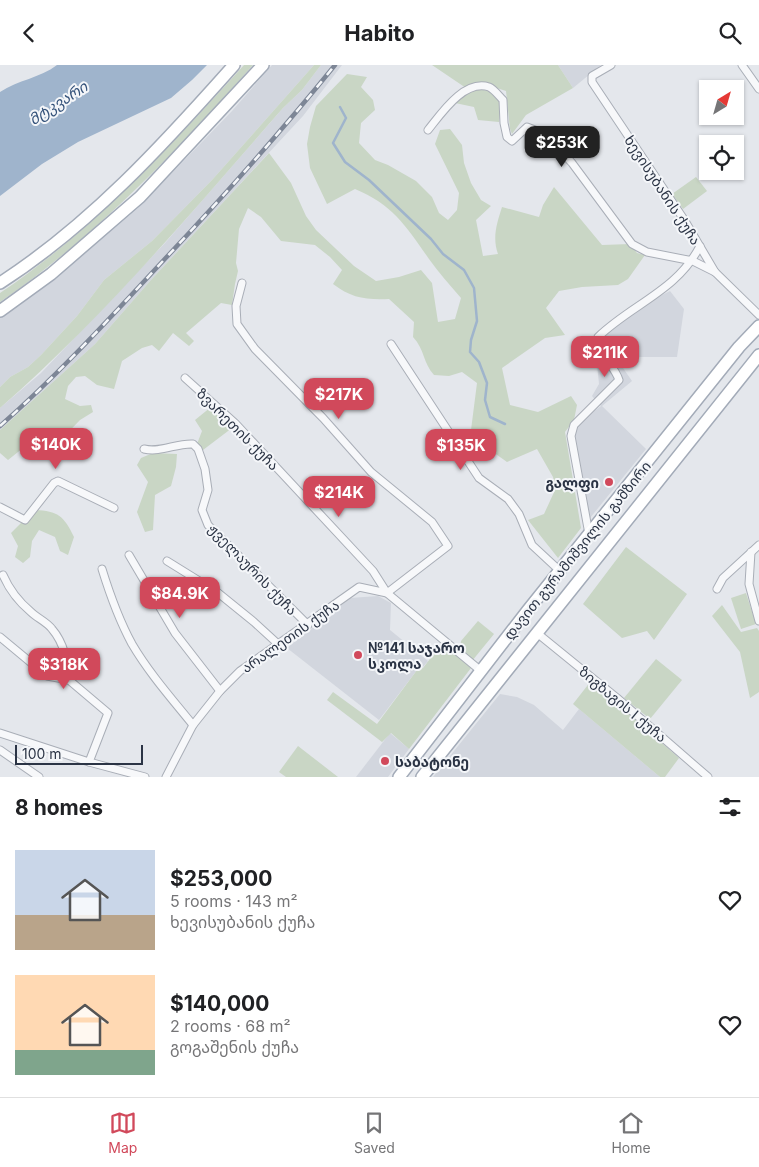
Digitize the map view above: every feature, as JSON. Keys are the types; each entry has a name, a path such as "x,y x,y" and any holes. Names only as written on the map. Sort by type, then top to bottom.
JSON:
{"main road":[{"path":"0,283 47,250 96,209 154,152 234,65"},
{"path":"0,311 51,274 140,197 263,65"},
{"name":"დავით გურამიშვილის გამზირი","path":"399,777 520,620 739,347 759,326"},
{"name":"დავით გურამიშვილის გამზირი","path":"422,777 759,355"},
{"path":"520,620 537,633"}],"street":[{"name":"ხევისუბანის ქუჩა","path":"611,65 592,76 592,82 685,221 715,272 759,315"},
{"path":"742,65 759,89"},
{"name":"ხევისუბანის ქუჩა","path":"428,130 456,97 469,89 481,86 491,88 503,101 507,137 512,141 527,127 545,135 572,163 632,244 647,252 693,261 715,272"},
{"path":"693,261 700,247"},
{"name":"ხევისუბანის ქუჩა","path":"589,534 571,436 574,425 619,379 598,344 598,337 607,328 662,291 693,261"},
{"path":"242,283 236,306 237,324 255,349 323,419 371,473 432,522 448,546 387,593"},
{"path":"391,344 479,478 508,499 519,514 532,545 560,571"},
{"name":"ზვარეთის ქუჩა","path":"185,378 235,423 373,571 387,593 480,671"},
{"name":"ჟველაურის ქუჩა","path":"144,449 151,451 167,449 185,443 193,444 198,449 205,469 208,490 202,510 208,525 308,625"},
{"path":"0,507 26,520 54,483 58,481 114,509"},
{"path":"717,589 723,578 759,545"},
{"path":"752,552 749,584 759,621"},
{"path":"129,555 176,633 220,691"},
{"path":"167,561 217,592 278,644"},
{"path":"102,569 114,606 132,644 147,667 193,725"},
{"path":"3,575 8,587 31,612 52,628 61,642 67,659 69,680"},
{"name":"არალეთის ქუჩა","path":"166,777 193,725 220,691 240,671 308,625 359,587 387,593"},
{"name":"ზიგზაგის I ქუჩა","path":"537,633 616,697 708,777"},
{"path":"0,637 46,677 69,680 108,713 90,762"},
{"path":"0,733 90,762 145,777"},
{"path":"0,750 39,777"}],"shaded area":[{"path":"272,65 314,65 212,180 152,241 104,280 77,316 41,355 28,367 10,377 0,387 0,315 75,262 137,209 232,111"},
{"path":"321,65 342,65 303,116 151,280 95,344 0,430 0,408 41,373 165,243 283,108 302,90"},
{"path":"558,65 601,65 573,88"},
{"path":"670,291 684,309 677,357 638,357 623,368 632,381 602,406 646,449 590,518 573,444 578,423 601,406 592,396 599,384 597,364 599,338 648,302"},
{"name":"№141 საჯარო სკოლა","path":"378,596 391,603 390,630 428,661 422,668 420,666 379,720 287,648 350,598"},
{"path":"500,694 517,697 534,705 563,730 579,709 660,777 433,777"},
{"path":"390,733 409,749 388,777 356,777"}],"green space":[{"path":"244,65 253,65 134,191 69,249 0,302 0,293 67,242 129,187"},
{"path":"314,65 321,65 302,90 283,108 146,263 75,338 0,408 0,387 10,377 28,367 41,355 77,316 104,280 152,241 212,180"},
{"path":"432,65 558,65 573,88 526,115 512,134 506,91 481,83 466,88"},
{"path":"347,74 367,77 361,87 373,100 375,110 361,123 359,143 375,160 416,181 432,197 439,213 448,220 457,210 459,193 435,144 440,130 450,129 462,145 464,163 471,183 481,200 491,206 476,220 483,256 498,254 495,236 502,207 539,217 543,205 554,187 602,245 630,244 637,253 645,255 628,279 618,285 582,287 559,291 546,308 565,335 545,338 502,368 510,405 538,412 571,396 577,405 574,420 565,432 581,528 558,558 528,520 544,514 556,488 553,477 537,449 507,462 486,447 475,444 471,430 477,383 462,372 449,376 434,375 413,337 414,322 389,299 359,297 340,289 333,284 342,270 330,257 315,245 281,241 261,217 248,208 239,229 236,263 238,271 232,305 221,303 186,333 194,341 189,346 173,333 159,351 152,345 142,348 122,361 114,389 97,385 85,376 76,377 68,386 65,399 80,406 91,405 93,412 80,420 54,447 30,438 23,448 8,460 0,453 0,430 95,344 151,280 269,153 291,183 306,216 316,230 354,266 376,281 399,277 421,270 432,283 438,322 455,319 461,298 398,218 379,202 355,189 327,204 310,168 307,144 316,106"},
{"path":"480,89 491,92 501,102 499,122 478,120 474,107 455,103 467,93"},
{"path":"696,177 707,191 683,209 672,194"},
{"path":"211,407 232,428 203,450 197,444 202,431 195,420"},
{"path":"153,453 177,454 176,467 171,486 155,495 153,530 145,532 137,512 148,482 137,465 141,458"},
{"path":"35,510 55,513 67,524 74,537 68,555 60,551 55,537 39,530 32,541 30,557 23,563 15,557 18,546 11,533 21,523 27,521"},
{"path":"626,547 687,594 654,640 647,631 622,638 583,604"},
{"path":"746,593 756,624 741,629 731,598"},
{"path":"722,605 741,632 757,628 759,631 759,692 750,698 740,652 712,616"},
{"path":"478,621 494,634 472,661 460,650 461,641"},
{"path":"442,643 471,668 409,749 391,733 382,742 327,700 333,692 377,724 420,666 423,668"},
{"path":"656,659 682,680 650,719 624,698"},
{"path":"591,681 679,758 665,777 660,777 573,704"},
{"path":"298,746 338,777 286,777 279,772"}],"water":[{"name":"მტკვარი","path":"57,65 207,65 171,98 78,142 42,164 0,196 0,92"}],"waterway":[{"path":"340,107 346,118 333,143 345,162 369,180 431,239 443,254 464,270 474,288 477,321 471,340 470,352 479,362 487,383 485,400 490,417 505,424"}],"railway":[{"path":"0,426 83,346 184,238 272,140 335,65"}],"place":[{"name":"გალფი","path":"609,482"},
{"name":"№141 საჯარო სკოლა","path":"358,655"},
{"name":"საბატონე","path":"385,761"}]}
